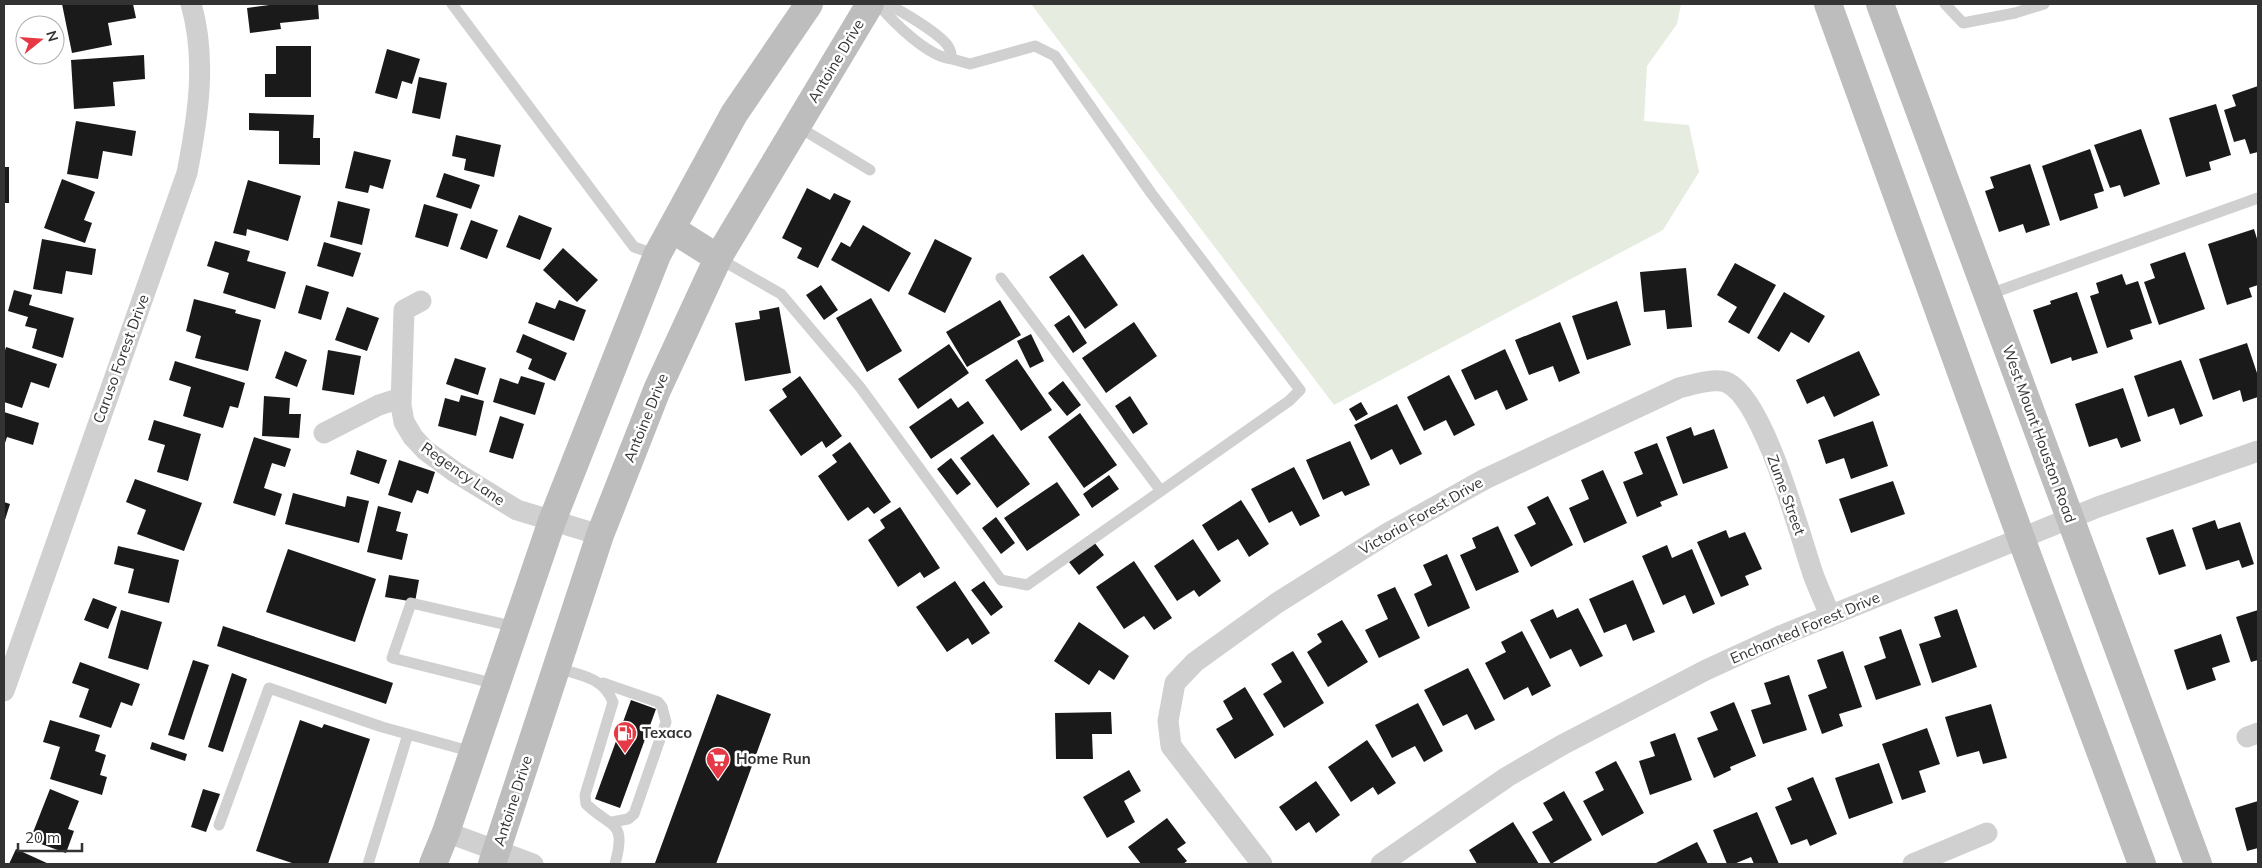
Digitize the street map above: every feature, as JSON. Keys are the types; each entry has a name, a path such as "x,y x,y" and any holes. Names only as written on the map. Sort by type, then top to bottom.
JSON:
{"main road":[{"path":"433,864 446,832 552,521 657,256 734,114 809,4"},
{"name":"Antoine Drive","path":"494,857 600,535 657,390 718,258 870,4"},
{"path":"1828,4 2021,538 2142,864"},
{"name":"West Mount Houston Road","path":"1880,4 2198,864"},
{"path":"672,229 718,258"}],"street":[{"name":"Caruso Forest Drive","path":"4,691 187,173 196,125 200,71 193,12"},
{"name":"Regency Lane","path":"422,301 404,310 405,338 401,398 404,422 413,437 425,450 455,472 517,510 600,535"},
{"name":"Victoria Forest Drive","path":"1262,864 1171,746 1168,721 1176,683 1196,662 1277,603 1388,533 1485,479 1679,388 1708,382 1727,382"},
{"name":"Zume Street","path":"1727,382 1753,412 1776,463 1814,576 1830,616"},
{"path":"324,433 379,405 401,398"},
{"name":"Enchanted Forest Drive","path":"1381,864 1508,777 1562,745 1706,670 1830,616 2070,518 2183,476 2258,451"},
{"path":"446,832 494,857 533,864"},
{"path":"1914,864 1987,833"}],"lane":[{"path":"452,4 634,247 657,256"},
{"path":"718,258 781,294 860,387 1001,580 1027,585 1289,400 1300,390 1152,193 1055,56 1035,46 970,64 941,58 895,25 878,4"},
{"path":"886,4 904,12 942,40 949,46 952,59"},
{"path":"1945,4 1963,23 2015,13 2044,4"},
{"path":"797,126 870,170"},
{"path":"1987,295 2258,198"},
{"path":"1002,278 1160,491"},
{"path":"496,684 392,658 411,603 516,627"},
{"path":"557,668 658,702 662,707 666,722 634,814 628,819 612,822"},
{"path":"601,682 609,692 613,702 586,794 586,804 612,822 621,843 615,864"},
{"path":"219,825 269,688 408,734 473,752"},
{"path":"368,864 408,734"}],"shaded area":[{"path":"1031,4 1681,4 1677,24 1647,66 1644,121 1689,125 1699,172 1663,230 1334,405"}],"building":[{"path":"62,4 133,4 136,18 108,23 112,45 72,53"},
{"path":"277,4 318,4 319,19 280,23 281,29 250,33 247,8"},
{"path":"276,46 311,46 311,97 265,97 265,74 276,74"},
{"path":"387,49 420,59 412,84 402,81 397,99 375,93"},
{"path":"144,55 145,79 113,82 115,106 74,109 71,60"},
{"path":"419,77 447,83 440,119 412,113"},
{"path":"2258,86 2258,152 2250,154 2245,139 2234,142 2224,110 2236,106 2232,95"},
{"path":"2216,104 2231,155 2209,162 2211,170 2186,177 2169,118"},
{"path":"249,113 314,115 313,138 320,138 320,165 279,164 279,131 249,130"},
{"path":"76,121 136,131 132,156 103,151 98,179 67,174"},
{"path":"2141,129 2160,184 2124,197 2120,185 2110,188 2094,145"},
{"path":"456,135 501,145 494,177 464,170 466,159 452,156"},
{"path":"2090,149 2104,191 2094,194 2098,208 2060,221 2042,166"},
{"path":"354,151 391,160 383,189 370,185 368,193 345,188"},
{"path":"2030,164 2050,225 2026,233 2023,224 1999,232 1985,191 1994,188 1990,177"},
{"path":"4,167 9,167 9,203 4,203"},
{"path":"444,173 480,185 471,209 436,197"},
{"path":"62,179 95,192 84,220 92,223 85,243 44,228"},
{"path":"248,180 301,196 288,241 247,229 246,236 233,233"},
{"path":"807,188 830,200 834,193 851,201 818,268 797,258 802,248 782,238"},
{"path":"338,201 370,209 362,245 330,237"},
{"path":"424,204 458,214 448,247 415,237"},
{"path":"519,215 552,228 540,260 506,247"},
{"path":"471,220 498,230 487,259 460,249"},
{"path":"863,225 911,253 889,292 831,260 841,242 850,247"},
{"path":"2254,229 2258,242 2258,285 2249,288 2252,297 2227,305 2208,244"},
{"path":"42,239 96,249 92,275 66,271 62,294 33,289"},
{"path":"935,239 972,258 945,313 908,294"},
{"path":"215,241 250,251 247,261 286,272 275,309 223,293 229,273 207,266"},
{"path":"324,242 361,253 353,277 317,266"},
{"path":"563,248 598,280 577,302 543,270"},
{"path":"2185,252 2205,309 2159,325 2144,282 2155,278 2150,264"},
{"path":"1083,254 1118,305 1085,329 1049,277"},
{"path":"1735,263 1776,285 1749,334 1728,322 1737,307 1717,295"},
{"path":"1686,268 1692,327 1667,329 1665,310 1644,312 1640,272"},
{"path":"2122,274 2126,285 2138,281 2152,323 2130,330 2133,339 2107,348 2090,296 2099,293 2096,283"},
{"path":"306,285 329,292 321,320 298,313"},
{"path":"821,285 838,310 824,320 806,295"},
{"path":"14,290 32,295 29,305 74,318 63,358 32,348 37,329 25,326 28,317 8,311"},
{"path":"1784,292 1825,316 1809,343 1791,332 1779,352 1757,338"},
{"path":"2077,292 2098,353 2072,361 2071,357 2051,364 2033,310 2051,304 2050,301"},
{"path":"871,298 902,351 867,372 836,318"},
{"path":"194,299 236,310 235,313 261,320 248,371 195,358 201,336 186,331"},
{"path":"559,300 586,310 574,341 528,323 536,302 555,309"},
{"path":"1000,300 1021,335 967,367 946,332"},
{"path":"1617,301 1631,345 1587,360 1572,316"},
{"path":"347,307 379,318 367,351 335,340"},
{"path":"779,307 791,373 745,381 735,323 760,319 759,311"},
{"path":"1069,315 1087,343 1073,353 1054,325"},
{"path":"1134,322 1157,356 1106,393 1082,358"},
{"path":"1560,322 1580,373 1559,382 1553,366 1529,375 1515,340"},
{"path":"523,334 567,353 555,381 528,369 532,359 516,352"},
{"path":"1031,334 1044,361 1030,368 1017,341"},
{"path":"2247,343 2258,376 2258,397 2243,402 2240,390 2213,400 2199,359"},
{"path":"949,344 969,373 918,409 898,379"},
{"path":"6,347 57,364 49,388 31,382 22,408 4,402 4,354"},
{"path":"1505,349 1528,400 1506,410 1497,390 1475,400 1461,370"},
{"path":"328,350 361,356 354,395 322,390"},
{"path":"285,351 307,360 297,387 275,378"},
{"path":"1859,351 1880,395 1834,417 1824,396 1807,404 1796,380"},
{"path":"455,358 486,368 478,395 446,384"},
{"path":"1017,359 1052,410 1021,431 985,380"},
{"path":"2181,360 2203,416 2180,425 2174,408 2148,417 2134,376"},
{"path":"175,361 245,383 238,408 230,406 223,428 183,416 191,387 169,380"},
{"path":"1449,375 1475,425 1454,436 1446,420 1424,431 1407,397"},
{"path":"521,376 545,383 535,415 493,402 500,378 518,384"},
{"path":"800,376 842,436 826,448 822,441 801,456 769,410 787,397 782,389"},
{"path":"1063,381 1081,405 1067,416 1048,393"},
{"path":"2123,388 2141,441 2121,448 2117,438 2089,447 2075,404"},
{"path":"461,395 484,401 476,436 438,426 445,398 459,402"},
{"path":"264,396 290,398 289,414 301,414 299,438 262,436"},
{"path":"1130,396 1148,424 1133,434 1115,406"},
{"path":"951,398 958,408 968,401 984,423 931,459 909,427"},
{"path":"1361,402 1368,414 1356,421 1349,409"},
{"path":"1397,404 1422,454 1400,465 1392,449 1371,460 1354,425"},
{"path":"4,412 39,423 33,445 7,437 4,446"},
{"path":"1080,413 1117,465 1084,488 1048,437"},
{"path":"500,416 524,424 513,459 489,452"},
{"path":"154,420 201,434 188,481 157,472 165,445 148,440"},
{"path":"1873,421 1888,466 1851,479 1844,458 1826,464 1818,440"},
{"path":"1691,427 1694,436 1714,429 1728,468 1683,484 1666,437"},
{"path":"993,434 1030,484 997,508 960,458"},
{"path":"254,437 291,449 285,467 272,463 264,488 282,494 275,516 233,503"},
{"path":"1350,441 1370,485 1345,496 1342,491 1323,500 1306,460"},
{"path":"850,442 891,502 874,514 868,507 848,521 818,476 837,462 832,455"},
{"path":"1657,443 1678,495 1660,502 1662,506 1637,517 1623,482 1643,474 1634,452"},
{"path":"357,450 387,460 379,484 350,474"},
{"path":"951,458 971,484 957,495 937,469"},
{"path":"399,460 435,472 428,494 417,490 412,503 388,495"},
{"path":"1294,467 1320,516 1300,526 1292,511 1269,523 1251,489"},
{"path":"1603,470 1627,523 1584,543 1569,508 1589,499 1581,480"},
{"path":"1109,475 1119,489 1092,508 1083,494"},
{"path":"135,479 202,503 184,551 137,534 146,510 126,502"},
{"path":"1893,481 1905,514 1851,533 1839,499"},
{"path":"1057,482 1080,515 1027,551 1004,518"},
{"path":"293,493 345,507 347,496 369,501 359,543 285,524"},
{"path":"1548,496 1573,545 1531,567 1514,535 1536,524 1527,507"},
{"path":"1241,500 1269,544 1249,557 1238,539 1218,551 1202,525"},
{"path":"4,502 10,504 4,523"},
{"path":"378,506 401,512 396,531 408,534 402,560 367,552"},
{"path":"900,507 940,568 924,578 920,572 898,587 868,540 885,528 880,520"},
{"path":"996,517 1015,543 1001,554 982,528"},
{"path":"2215,520 2218,529 2240,522 2254,564 2242,568 2239,560 2206,570 2192,528"},
{"path":"1498,526 1519,572 1476,591 1460,555 1476,548 1472,538"},
{"path":"2173,529 2186,566 2159,575 2146,538"},
{"path":"1726,530 1729,538 1745,532 1762,569 1745,576 1749,585 1721,597 1697,542"},
{"path":"1193,539 1221,581 1199,597 1194,590 1177,601 1154,566"},
{"path":"1094,542 1104,555 1079,575 1069,562"},
{"path":"1667,545 1672,558 1692,549 1715,604 1693,614 1685,595 1663,605 1642,556"},
{"path":"118,546 179,560 169,603 128,593 134,569 114,564"},
{"path":"288,549 376,579 355,642 266,612"},
{"path":"1447,554 1470,608 1428,627 1414,594 1432,585 1423,565"},
{"path":"1134,561 1172,618 1154,630 1144,616 1124,629 1096,587"},
{"path":"389,575 419,580 415,602 385,597"},
{"path":"1633,580 1655,632 1633,641 1626,624 1604,633 1589,599"},
{"path":"955,581 990,633 972,645 968,638 947,652 916,607"},
{"path":"984,581 1003,607 991,616 971,590"},
{"path":"1395,587 1420,638 1379,658 1365,630 1388,619 1377,595"},
{"path":"93,598 117,607 108,629 84,620"},
{"path":"1578,608 1603,656 1580,667 1571,649 1550,659 1530,620 1553,609 1557,618"},
{"path":"1957,609 1977,667 1932,683 1919,644 1941,637 1934,617"},
{"path":"121,610 162,622 148,670 108,658"},
{"path":"2258,610 2258,660 2251,662 2236,617"},
{"path":"1342,620 1368,662 1328,687 1307,652 1322,642 1317,634"},
{"path":"1079,622 1129,656 1114,680 1099,670 1089,685 1054,661"},
{"path":"223,626 393,683 386,704 217,646"},
{"path":"1901,629 1921,685 1876,700 1864,666 1886,658 1879,637"},
{"path":"1522,631 1551,686 1532,696 1528,687 1504,700 1485,663 1506,652 1501,642"},
{"path":"2221,634 2230,662 2212,668 2216,680 2187,690 2174,650"},
{"path":"1293,651 1324,703 1284,728 1263,694 1282,682 1271,664"},
{"path":"1843,651 1862,707 1839,714 1843,726 1822,734 1808,695 1827,688 1817,660"},
{"path":"193,660 209,665 184,740 168,735"},
{"path":"80,662 140,684 132,706 121,702 111,728 79,717 89,689 72,683"},
{"path":"1468,668 1495,720 1475,730 1467,714 1443,726 1424,690"},
{"path":"232,673 247,679 223,752 208,747"},
{"path":"1789,675 1807,730 1763,744 1751,710 1771,704 1764,683"},
{"path":"1245,687 1274,735 1235,759 1216,729 1233,719 1223,701"},
{"path":"717,694 771,714 716,864 655,863"},
{"name":"Texaco","path":"631,700 656,709 620,808 595,799"},
{"path":"1734,702 1756,756 1730,767 1731,770 1714,778 1697,738 1718,730 1710,712"},
{"path":"1418,703 1443,751 1424,762 1415,746 1392,758 1375,725"},
{"path":"1991,704 2007,758 1983,764 1979,751 1957,757 1945,717"},
{"path":"1111,712 1112,734 1092,734 1093,759 1056,759 1055,713"},
{"path":"50,720 100,735 95,751 106,755 100,775 107,777 102,795 50,779 60,747 43,742"},
{"path":"300,720 322,728 324,724 370,739 328,864 295,864 256,851"},
{"path":"1927,728 1940,764 1919,771 1926,792 1902,800 1882,744"},
{"path":"1675,733 1692,780 1650,795 1639,761 1655,756 1650,742"},
{"path":"1367,740 1396,783 1378,795 1373,787 1351,802 1328,767"},
{"path":"152,742 187,754 185,761 150,749"},
{"path":"1616,761 1644,813 1602,836 1583,801 1604,790 1595,772"},
{"path":"1879,763 1893,803 1849,819 1835,778"},
{"path":"1129,770 1141,791 1124,801 1135,822 1107,838 1083,797"},
{"path":"1813,777 1837,834 1810,846 1807,839 1791,845 1775,807 1792,800 1787,788"},
{"path":"1316,781 1340,815 1316,833 1309,822 1296,831 1279,807"},
{"path":"50,789 79,801 68,829 74,831 66,853 30,840"},
{"path":"203,789 220,794 206,832 191,827"},
{"path":"1564,791 1592,840 1551,864 1532,832 1553,820 1543,803"},
{"path":"2258,801 2258,848 2247,851 2235,808"},
{"path":"1757,812 1779,864 1754,864 1751,857 1734,864 1727,864 1713,830"},
{"path":"1167,818 1186,843 1177,849 1187,861 1183,864 1141,864 1128,847"},
{"path":"1513,822 1539,864 1477,864 1469,850"},
{"path":"1697,842 1708,864 1656,863"},
{"path":"16,849 49,864 9,864"}],"place":[{"name":"Texaco","path":"625,754"},
{"name":"Home Run","path":"718,780"}]}
